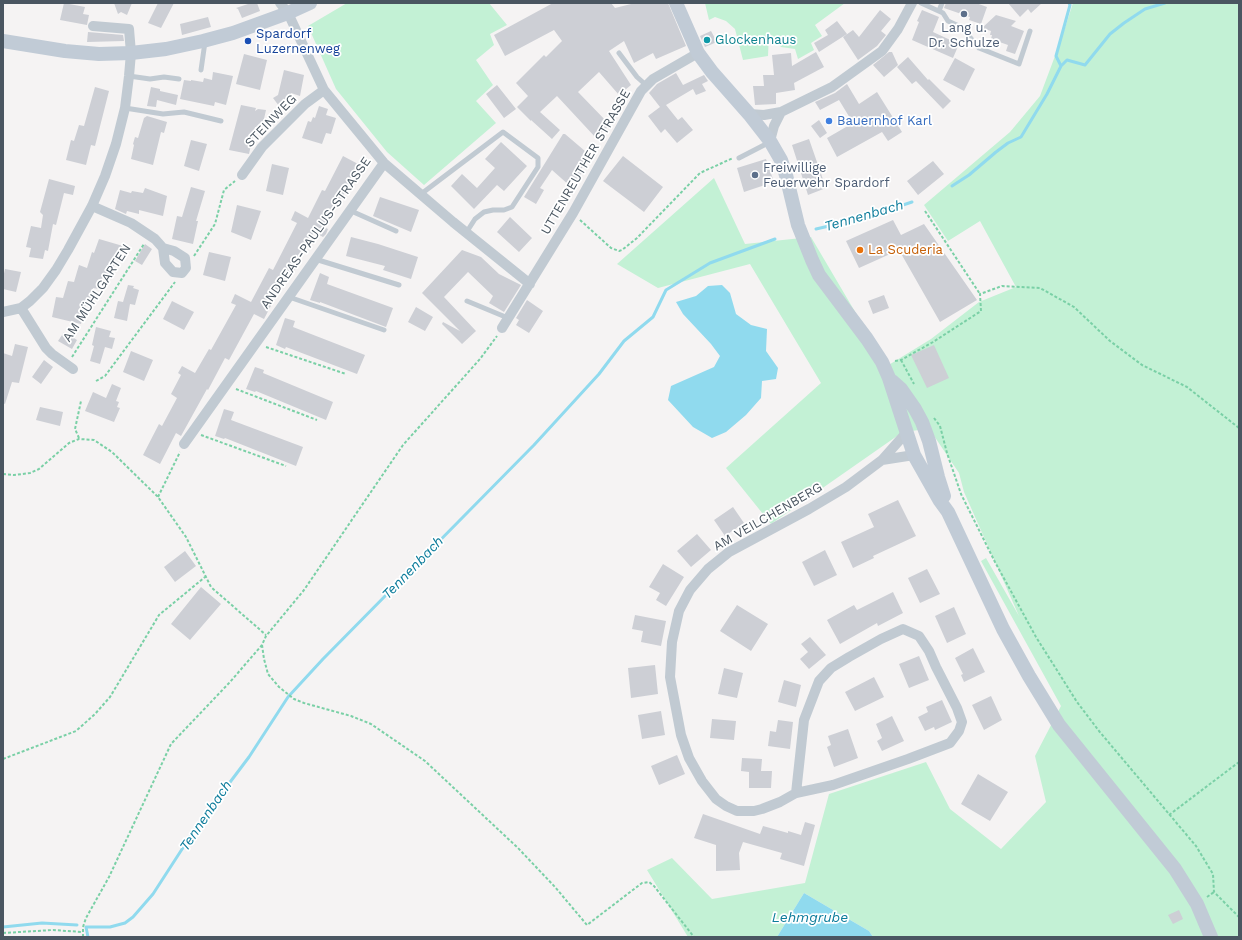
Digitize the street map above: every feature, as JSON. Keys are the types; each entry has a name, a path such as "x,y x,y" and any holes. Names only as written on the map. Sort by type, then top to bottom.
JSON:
{"main road":[{"path":"3,41 65,51 99,54 131,53 166,49 205,41 241,30 284,8 310,3"},
{"path":"676,3 698,53 770,141 781,160 798,225 819,275 877,354 889,378 914,456 948,512 1004,629 1029,676 1059,726 1175,869 1197,904 1212,937"},
{"path":"889,378 901,389 915,409 928,438 948,512"},
{"path":"906,434 920,433 928,438"},
{"path":"914,456 926,448 928,438"}],"street":[{"path":"749,114 764,115 781,112 832,87 882,51 898,29 912,3"},
{"name":"ANDREAS-PAULUS-STRASSE","path":"184,444 314,259 384,163 324,90 284,8"},
{"path":"3,312 21,308 30,301 47,282 68,250 92,206 105,176 116,144 125,108 129,76 131,53 129,29 94,26"},
{"name":"UTTENREUTHER STRASSE","path":"502,328 573,213 641,91 653,79 698,53"},
{"name":"STEINWEG","path":"242,175 262,147 305,104 324,90"},
{"path":"770,141 774,126 781,112"},
{"path":"384,163 466,233 530,284"},
{"path":"92,206 131,223 150,235 163,248 174,251 185,258 184,271 173,272 166,263 163,248"},
{"name":"AM MÜHLGARTEN","path":"21,308 46,348 70,367"},
{"name":"AM VEILCHENBERG","path":"796,793 804,720 819,681 830,668 881,639 903,629 919,636 929,651 957,708 962,722 959,731 950,743 908,759 833,784 796,793 780,802 762,809 754,811 737,811 716,799 702,781 690,758 681,735 670,677 672,642 679,611 690,590 703,574 729,552 809,510 846,487 882,460 906,434"},
{"name":"AM VEILCHENBERG","path":"882,460 914,456"}],"lane":[{"path":"921,3 943,13 948,21 961,28 979,48 1019,64 1030,31"},
{"path":"939,11 942,3"},
{"path":"201,70 205,41"},
{"path":"619,53 637,77 646,85"},
{"path":"129,76 150,79 164,77 179,79"},
{"path":"125,108 163,114 184,112 221,121"},
{"path":"420,194 503,132 538,158 538,168 512,207 504,210 484,212 476,219 466,233"},
{"path":"738,158 770,141"},
{"path":"349,210 396,231"},
{"path":"314,259 399,285"},
{"path":"288,296 384,330"},
{"path":"467,301 508,318"}],"path":[{"path":"573,213 611,248 619,250 637,238 700,173 731,158 738,158"},
{"path":"96,381 104,376 184,271 215,224 224,190 242,175"},
{"path":"916,387 901,360 933,342 980,311 980,294 925,211"},
{"name":"AM MÜHLGARTEN","path":"70,367 150,235"},
{"path":"980,294 1002,286 1040,288 1074,306 1110,341 1142,365 1186,387 1239,428"},
{"path":"83,937 82,932 86,918 109,877 171,744 230,682 262,645 266,636 304,590 403,445 480,359 502,328"},
{"path":"255,343 346,374"},
{"path":"226,385 317,420"},
{"path":"79,439 75,429 81,401"},
{"path":"931,414 940,426 947,453 961,494 995,562 1036,637 1077,702 1099,731 1196,846 1213,874 1214,892 1239,917"},
{"path":"192,432 286,466"},
{"path":"3,474 14,475 39,470 69,443 79,439 94,440 112,452 158,497 186,537 211,587 266,636"},
{"path":"158,497 184,444"},
{"path":"3,759 76,731 110,697 159,615 205,577"},
{"path":"262,645 268,674 279,687 294,699 351,716 371,724 426,762 518,848 555,887 587,926 642,883 648,882 654,886 694,937"},
{"path":"1169,815 1239,762"},
{"path":"3,933 53,930 82,932"}],"green space":[{"path":"347,3 489,3 507,25 490,34 494,45 476,60 493,85 476,101 496,123 424,185 387,152 336,89 308,26"},
{"path":"705,3 845,3 815,25 822,36 811,43 814,50 798,59 795,49 781,47 769,33 768,56 743,60 735,29 726,21 715,17 709,20"},
{"path":"1073,3 1239,3 1239,937 873,937 869,931 804,893 777,937 688,937 647,870 672,858 712,899 805,883 829,794 926,762 950,809 1001,849 1046,802 1035,756 1061,706 981,561 986,558 1019,616 964,492 959,473 922,418 919,430 911,431 910,427 771,524 726,468 821,383 750,264 658,288 617,264 714,178 745,244 811,237 887,366 931,339 979,302 1016,287 980,221 948,241 924,205 1010,132 1040,96"}],"water":[{"path":"722,285 730,293 736,314 751,325 767,329 766,351 778,368 776,379 762,381 761,398 746,415 726,432 712,438 693,427 668,400 671,386 714,367 720,356 683,314 676,302 696,296 708,286"},
{"name":"Lehmgrube","path":"804,893 869,931 873,937 777,937"}],"building":[{"path":"64,3 85,7 83,14 89,15 87,25 60,20"},
{"path":"114,3 132,3 127,15 121,12 118,14"},
{"path":"158,3 174,3 161,28 148,23"},
{"path":"251,3 257,3 260,11 242,18 238,9 236,8"},
{"path":"553,3 611,3 615,8 635,3 668,3 686,46 656,59 653,53 634,63 624,41 609,51 631,85 619,95 599,72 578,92 610,125 596,138 557,96 540,112 560,130 552,139 517,107 528,96 516,83 544,55 546,57 562,41 554,30 505,56 494,35"},
{"path":"946,3 976,3 987,7 981,24 969,20 970,17 944,8"},
{"path":"1008,3 1042,3 1031,13 1028,9 1020,17"},
{"path":"880,10 891,19 881,31 886,35 877,46 858,60 843,37 853,30 859,37"},
{"path":"922,10 939,17 933,32 959,44 953,58 912,40 919,22 917,21"},
{"path":"996,15 1016,21 1011,26 1024,31 1015,54 1006,51 1008,45 991,39 991,31 982,28"},
{"path":"208,17 211,27 182,35 180,24"},
{"path":"837,21 847,34 819,52 814,43 828,35 825,30"},
{"name":"Glockenhaus","path":"711,31 717,42 705,47 700,36"},
{"path":"88,32 123,35 124,41 87,42"},
{"path":"816,52 824,67 794,83 795,90 776,93 776,104 755,105 753,86 764,86 763,75 774,75 772,55 791,53 792,66"},
{"path":"889,52 892,52 898,65 884,77 873,65"},
{"path":"244,54 267,60 260,90 236,84"},
{"path":"908,57 928,80 929,79 951,101 943,109 916,81 912,84 897,67"},
{"path":"955,58 975,69 964,91 943,80"},
{"path":"284,70 304,75 300,96 291,93 290,99 279,106 273,98 278,95"},
{"path":"213,72 233,76 226,105 215,102 214,106 180,99 184,80 203,82 204,78 212,80"},
{"path":"676,73 683,85 704,75 708,81 702,84 706,91 696,95 693,89 666,105 678,120 682,117 693,130 677,143 665,129 661,133 648,116 660,107 649,93 657,84"},
{"path":"847,84 859,104 877,92 902,132 888,141 882,132 837,157 827,138 853,123 839,100 820,110 815,102 835,93"},
{"path":"497,85 516,109 504,118 486,94"},
{"path":"95,87 109,91 95,146 91,145 86,165 66,160 71,140 74,141 79,125 84,126"},
{"path":"151,87 160,89 160,91 178,95 176,105 157,100 156,107 147,106"},
{"path":"241,105 256,108 255,111 258,109 266,110 262,128 255,127 249,154 229,150"},
{"path":"319,106 328,109 326,115 336,118 331,134 326,133 322,144 302,138 308,121 311,122 313,117 315,118"},
{"path":"147,116 167,122 164,133 161,132 153,165 131,159 135,137 138,138 144,118"},
{"path":"819,120 827,133 820,138 811,126"},
{"path":"563,134 565,134 592,157 580,170 583,172 570,186 552,170 540,188 544,190 536,204 524,197"},
{"path":"809,139 826,188 808,195 792,145"},
{"path":"191,140 207,144 199,171 184,166"},
{"path":"501,142 527,166 504,191 497,185 474,209 451,186 462,174 477,188 495,168 485,159"},
{"path":"343,156 360,165 324,227 328,229 326,234 323,237 314,232 290,279 286,277 264,319 254,314 229,360 225,358 181,436 176,433 160,464 143,455 159,424 162,426 177,398 171,394 181,375 178,373 182,366 195,373 209,349 211,350 236,305 231,303 235,294 251,302 269,268 273,270 297,223 291,220 295,211 308,218 322,190 325,191"},
{"path":"623,156 663,187 644,212 603,181"},
{"name":"Freiwillige Feuerwehr Spardorf","path":"766,159 774,182 744,192 737,168"},
{"path":"933,161 944,174 918,195 907,181"},
{"path":"272,164 289,168 283,195 266,191"},
{"path":"49,179 75,186 73,195 64,193 56,225 53,224 48,251 45,250 43,259 29,257 31,248 26,247 31,226 41,228 43,215 40,212"},
{"path":"191,187 205,191 196,221 198,221 193,244 172,239 177,216 182,217"},
{"path":"145,188 167,196 163,216 139,210 139,214 127,211 126,214 115,209 120,190 131,193 132,191 143,193"},
{"path":"380,197 419,210 411,232 373,216"},
{"path":"237,205 261,211 251,240 231,232"},
{"path":"510,217 532,238 519,252 497,232"},
{"path":"893,220 901,235 924,224 977,300 940,322 899,250 859,268 846,241"},
{"path":"351,237 418,257 411,279 383,270 385,266 346,256"},
{"path":"99,239 123,246 119,260 116,259 111,275 104,273 99,289 93,288 89,305 86,304 81,324 52,317 56,297 63,298 68,281 74,282 79,265 87,268 92,252 94,253"},
{"path":"145,244 152,249 142,265 135,261"},
{"path":"462,250 481,257 499,274 521,285 504,312 489,303 493,296 468,272 444,297 476,331 462,344 442,324 443,322 460,331 422,293"},
{"path":"209,252 231,257 225,281 203,275"},
{"path":"5,269 21,272 16,292 3,289"},
{"path":"320,273 329,277 327,284 393,308 386,327 320,302 310,300"},
{"path":"128,285 134,286 133,288 139,290 135,305 130,304 127,321 114,318 118,301 123,302"},
{"path":"884,295 889,308 873,314 868,301"},
{"path":"527,300 543,311 529,333 516,325 519,320 516,318"},
{"path":"172,301 194,312 184,330 163,319"},
{"path":"416,307 433,317 425,331 408,322"},
{"path":"285,318 295,321 293,327 365,355 357,374 286,347 285,349 276,345"},
{"path":"96,327 111,331 109,337 115,338 112,349 105,347 100,364 90,361 94,346 92,345"},
{"path":"64,332 77,340 72,349 58,341"},
{"path":"15,344 28,347 19,383 12,382 5,404 3,403 3,353 12,356"},
{"path":"934,345 949,378 927,388 911,355"},
{"path":"131,351 153,360 144,381 123,372"},
{"path":"44,360 53,367 41,384 32,377"},
{"path":"255,367 264,370 263,373 333,402 326,420 256,391 246,389"},
{"path":"112,384 121,388 116,401 119,402 117,407 120,408 114,422 85,411 93,392 106,398"},
{"path":"40,407 63,412 60,426 36,420"},
{"path":"224,409 234,412 231,420 303,447 296,466 225,438 215,436"},
{"path":"898,500 916,536 873,556 874,558 853,568 841,542 874,527 868,514"},
{"path":"733,507 744,523 725,536 714,520"},
{"path":"697,534 711,550 691,567 677,551"},
{"path":"825,550 837,575 814,586 802,562"},
{"path":"185,551 196,566 175,582 164,567"},
{"path":"663,564 684,577 666,606 656,600 660,593 649,587"},
{"path":"927,569 940,594 920,603 908,578"},
{"path":"201,587 221,604 190,640 171,624"},
{"path":"893,592 903,613 878,626 877,623 840,644 827,620 854,605 857,610"},
{"path":"737,605 768,624 751,651 720,631"},
{"path":"954,607 966,634 947,643 935,616"},
{"path":"635,615 666,621 661,646 641,642 643,631 632,629"},
{"path":"810,637 826,655 809,669 800,659 808,652 801,644"},
{"path":"973,648 985,672 964,682 961,675 963,674 955,658"},
{"path":"919,656 929,680 909,688 899,664"},
{"path":"655,665 658,694 631,698 628,668"},
{"path":"724,668 743,673 737,698 718,694"},
{"path":"874,677 884,697 855,711 845,692"},
{"path":"784,680 801,685 796,707 778,702"},
{"path":"991,696 1002,720 984,730 972,705"},
{"path":"942,700 952,722 935,730 934,727 925,731 918,717 928,712 926,707"},
{"path":"661,711 665,735 642,739 638,715"},
{"path":"892,716 904,741 882,751 877,741 882,738 876,724"},
{"path":"712,719 736,721 734,740 710,738"},
{"path":"778,720 793,722 790,749 768,746 770,731 776,732"},
{"path":"848,729 858,758 834,767 827,747 831,745 828,736"},
{"path":"677,755 685,774 659,785 651,766"},
{"path":"742,758 762,759 761,771 772,771 771,788 749,788 749,772 741,771"},
{"path":"978,774 1008,792 990,821 961,804"},
{"path":"703,814 760,834 763,826 801,835 805,822 815,825 804,866 780,859 782,853 743,842 739,853 740,870 716,871 716,845 694,838"},
{"path":"1179,910 1183,919 1173,924 1168,915"}],"waterway":[{"path":"1061,66 1056,56 1070,5 1069,3"},
{"name":"Tennenbach","path":"952,186 969,175 1008,143 1021,137 1047,94 1061,66 1067,60 1085,65 1110,34 1124,23 1145,9 1165,3"},
{"name":"Tennenbach","path":"816,229 864,218 912,202"},
{"name":"Tennenbach","path":"88,937 86,927 110,927 125,923 133,917 153,894 197,826 249,757 288,697 323,659 534,445 599,374 624,341 653,317 666,290 710,263 775,239"},
{"name":"Tennenbach","path":"3,927 42,923 77,925"}],"place":[{"name":"Lang u. Dr. Schulze","path":"964,14"},
{"name":"Glockenhaus","path":"707,40"},
{"name":"Spardorf Luzernenweg","path":"248,41"},
{"name":"Bauernhof Karl","path":"829,121"},
{"name":"Freiwillige Feuerwehr Spardorf","path":"755,175"},
{"name":"La Scuderia","path":"860,250"}]}
